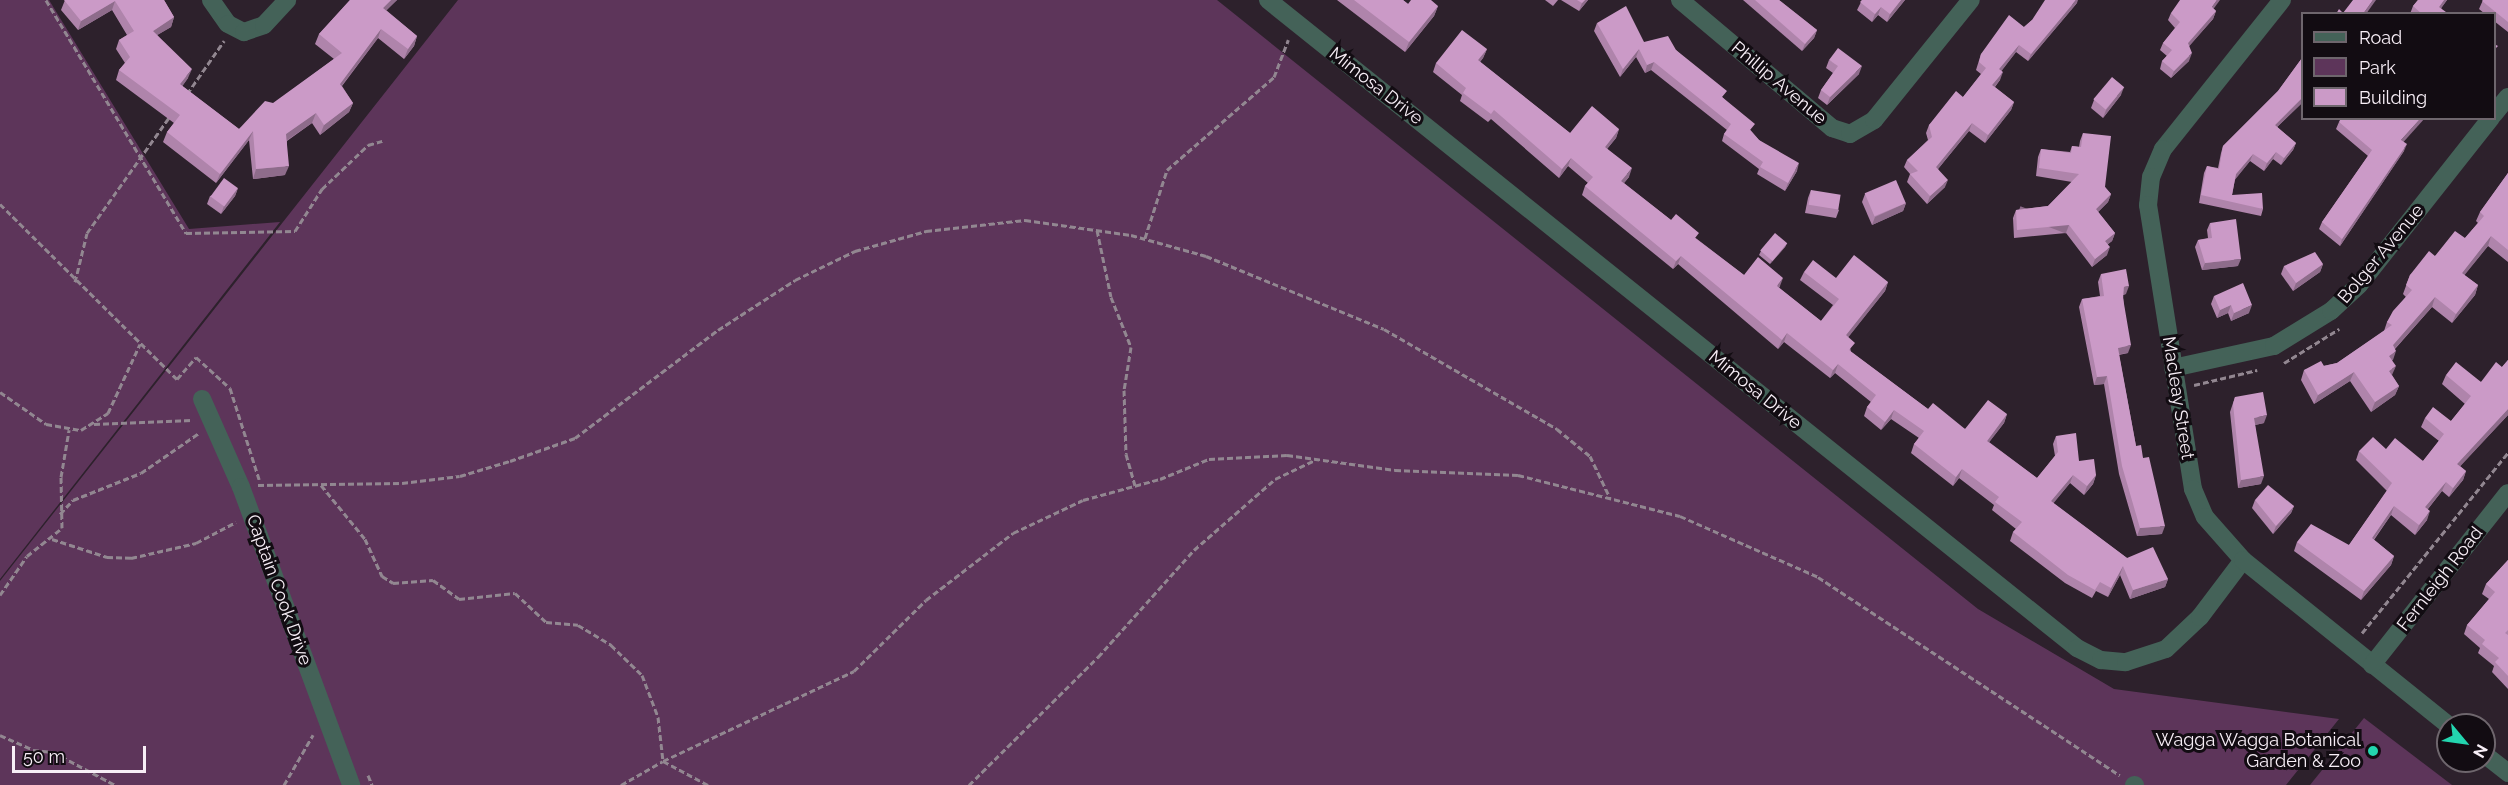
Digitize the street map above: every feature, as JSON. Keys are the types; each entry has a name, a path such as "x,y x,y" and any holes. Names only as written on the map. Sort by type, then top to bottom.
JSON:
{"street":[{"path":"211,0 234,27 244,32 264,25 287,0"},
{"name":"Mimosa Drive","path":"1268,0 2077,648 2101,660 2126,662 2166,649 2200,617 2242,560"},
{"name":"Phillip Avenue","path":"1680,0 1832,128 1850,134 1874,120 1971,0"},
{"name":"Macleay Street","path":"2282,0 2163,149 2151,177 2148,205 2193,489 2205,517 2242,560 2436,715"},
{"path":"2496,112 2508,97"},
{"name":"Bolger Avenue","path":"2173,368 2274,346 2331,311 2359,285 2489,120"},
{"name":"Captain Cook Drive","path":"202,399 241,487 351,785"},
{"name":"Fernleigh Road","path":"2372,664 2508,493"},
{"path":"2496,764 2508,774"}],"path":[{"path":"45,0 141,154 186,232 280,235 295,231 322,189 368,145 382,141"},
{"path":"1144,239 1167,170 1274,77 1294,21"},
{"path":"184,98 234,27"},
{"path":"75,283 87,233 141,154 177,107"},
{"path":"241,487 321,485 460,476 575,438 717,330 795,280 855,251 926,231 1025,220 1144,239 1206,256 1384,329 1557,429 1590,456 1610,498"},
{"path":"1097,230 1111,297 1131,347 1124,390 1126,454 1135,486"},
{"path":"94,424 108,413 140,344"},
{"path":"2195,386 2197,396"},
{"path":"0,392 46,424 69,430 94,424 148,418 212,422"},
{"path":"60,514 73,500 157,464 212,422"},
{"path":"0,595 27,556 52,539 62,528 60,514 69,430"},
{"path":"2354,626 2363,634 2508,453"},
{"path":"621,785 663,761 854,671 926,600 1013,533 1083,500 1135,486 1209,459 1287,455 1395,470 1518,475 1680,516 1818,577 2134,785"},
{"path":"969,785 1098,657 1194,550 1275,478 1315,460"},
{"path":"321,485 365,539 382,576 393,583 433,580 459,599 515,593 546,622 578,625 611,645 642,675 658,717 663,761"},
{"path":"52,539 107,557 131,558 196,543 251,514"},
{"path":"284,785 327,720"},
{"path":"0,735 33,750 53,752 115,785"},
{"path":"663,761 708,785"}],"green space":[{"path":"0,0 49,0 189,229 280,222 0,579"},
{"path":"458,0 1217,0 1978,609 2114,689 2339,719 2286,785 0,785 0,581"},
{"name":"Wagga Wagga Botanical Garden & Zoo","path":"2364,718 2452,785 2310,785"}],"building":[{"path":"64,0 164,0 174,17 153,31 192,69 180,84 239,129 265,101 273,103 342,53 319,34 350,0 391,0 383,8 417,36 408,49 381,29 340,84 353,103 324,125 316,113 286,134 289,166 256,169 253,131 220,174 167,132 180,115 119,70 130,57 119,40 134,31 115,1 81,21"},
{"path":"1354,0 1403,0 1408,4 1411,0 1431,0 1438,6 1409,42"},
{"path":"1755,0 1779,0 1817,30 1805,44"},
{"path":"1862,0 1901,0 1890,14 1881,7 1875,14 1860,2"},
{"path":"2045,0 2076,0 2031,54 2019,45 1999,69 2003,72 1992,85 2014,102 1988,135 1972,123 1936,167 1948,180 1930,196 1910,174 1918,171 1907,160 1932,137 1929,125 1956,91 1963,97 1986,68 1979,62 1981,54 2009,15 2024,27 2032,20"},
{"path":"2180,0 2217,0 2212,7 2216,11 2188,43 2192,53 2174,71 2162,61 2172,50 2163,43 2180,22 2171,13"},
{"path":"2353,0 2373,0 2364,12 2344,12"},
{"path":"2418,0 2444,0 2439,7 2446,12 2420,12 2413,6"},
{"path":"2508,0 2508,22 2496,12 2482,1"},
{"path":"1626,6 1644,42 1668,36 1676,50 1727,91 1722,97 1755,124 1750,130 1759,140 1799,163 1788,183 1760,167 1763,162 1724,134 1731,124 1654,62 1647,65 1639,49 1623,69 1597,23"},
{"path":"1462,30 1487,49 1478,60 1570,133 1592,106 1619,129 1605,147 1632,168 1621,181 1671,220 1676,214 1699,233 1695,238 1744,275 1758,257 1783,278 1777,286 1821,321 1839,299 1804,272 1813,260 1836,278 1854,255 1888,282 1846,335 1855,343 1849,350 1928,409 1933,403 1965,429 1988,400 2007,414 1987,441 2037,478 2058,452 2056,436 2076,433 2079,461 2094,459 2096,475 2087,486 2073,475 2051,501 2127,558 2153,547 2168,579 2133,590 2123,566 2111,588 2100,582 2095,590 2068,575 2013,532 2022,522 1995,502 1999,497 1962,469 1956,477 1914,444 1924,431 1894,410 1885,422 1867,407 1876,395 1838,364 1833,370 1787,333 1782,340 1681,256 1676,261 1585,186 1593,177 1571,158 1562,169 1494,110 1491,114 1463,93 1466,88 1436,63"},
{"path":"1838,48 1862,66 1830,97 1821,90 1838,66 1829,60"},
{"path":"2301,59 2301,99 2275,125 2296,143 2284,158 2276,152 2267,163 2253,154 2236,174 2232,195 2262,193 2263,209 2201,195 2207,166 2219,169 2223,146 2278,91"},
{"path":"2112,77 2124,87 2106,109 2093,99"},
{"path":"2340,120 2419,120 2401,140 2407,144 2342,239 2322,222 2372,150 2339,122"},
{"path":"2083,133 2111,136 2105,187 2111,194 2096,209 2115,233 2105,241 2110,247 2095,259 2069,225 2017,230 2016,210 2048,206 2079,174 2039,168 2041,149 2071,153 2072,146 2081,147"},
{"path":"2508,173 2508,250 2491,236 2462,273 2478,285 2456,314 2435,297 2393,345 2396,351 2389,356 2396,366 2389,371 2399,386 2375,402 2354,372 2318,395 2304,370 2321,361 2324,366 2337,363 2392,325 2387,322 2393,311 2412,290 2406,285 2410,275 2429,251 2435,256 2455,231 2465,238 2484,216 2480,212"},
{"path":"224,178 238,188 224,207 210,197"},
{"path":"1896,180 1906,203 1874,216 1865,193"},
{"path":"1811,190 1841,195 1838,210 1809,205"},
{"path":"2236,219 2241,259 2205,263 2198,240 2212,238 2210,223"},
{"path":"1775,233 1787,243 1772,261 1760,251"},
{"path":"2315,252 2323,264 2296,283 2284,266"},
{"path":"2126,269 2129,286 2124,287 2123,298 2131,345 2118,348 2136,446 2141,445 2143,458 2149,457 2165,526 2140,528 2122,466 2107,376 2097,377 2082,299 2104,296 2101,274"},
{"path":"2243,283 2252,305 2234,313 2231,305 2220,310 2214,296"},
{"path":"2508,360 2508,409 2457,464 2466,471 2453,488 2446,482 2425,507 2430,511 2419,525 2394,506 2372,538 2394,556 2364,591 2297,542 2311,524 2349,545 2392,483 2359,451 2373,437 2386,449 2395,438 2423,461 2444,434 2425,418 2433,407 2451,421 2471,396 2446,375 2456,362 2481,382 2496,362 2502,367"},
{"path":"2263,392 2267,415 2254,418 2264,476 2241,480 2233,404 2235,397"},
{"path":"2268,485 2294,506 2276,526 2255,500"},
{"path":"2508,560 2508,630 2505,633 2508,635 2508,676 2495,662 2499,658 2482,644 2485,640 2467,625 2495,592 2486,584"}],"place":[{"name":"Wagga Wagga Botanical Garden & Zoo","path":"2373,751"}]}
